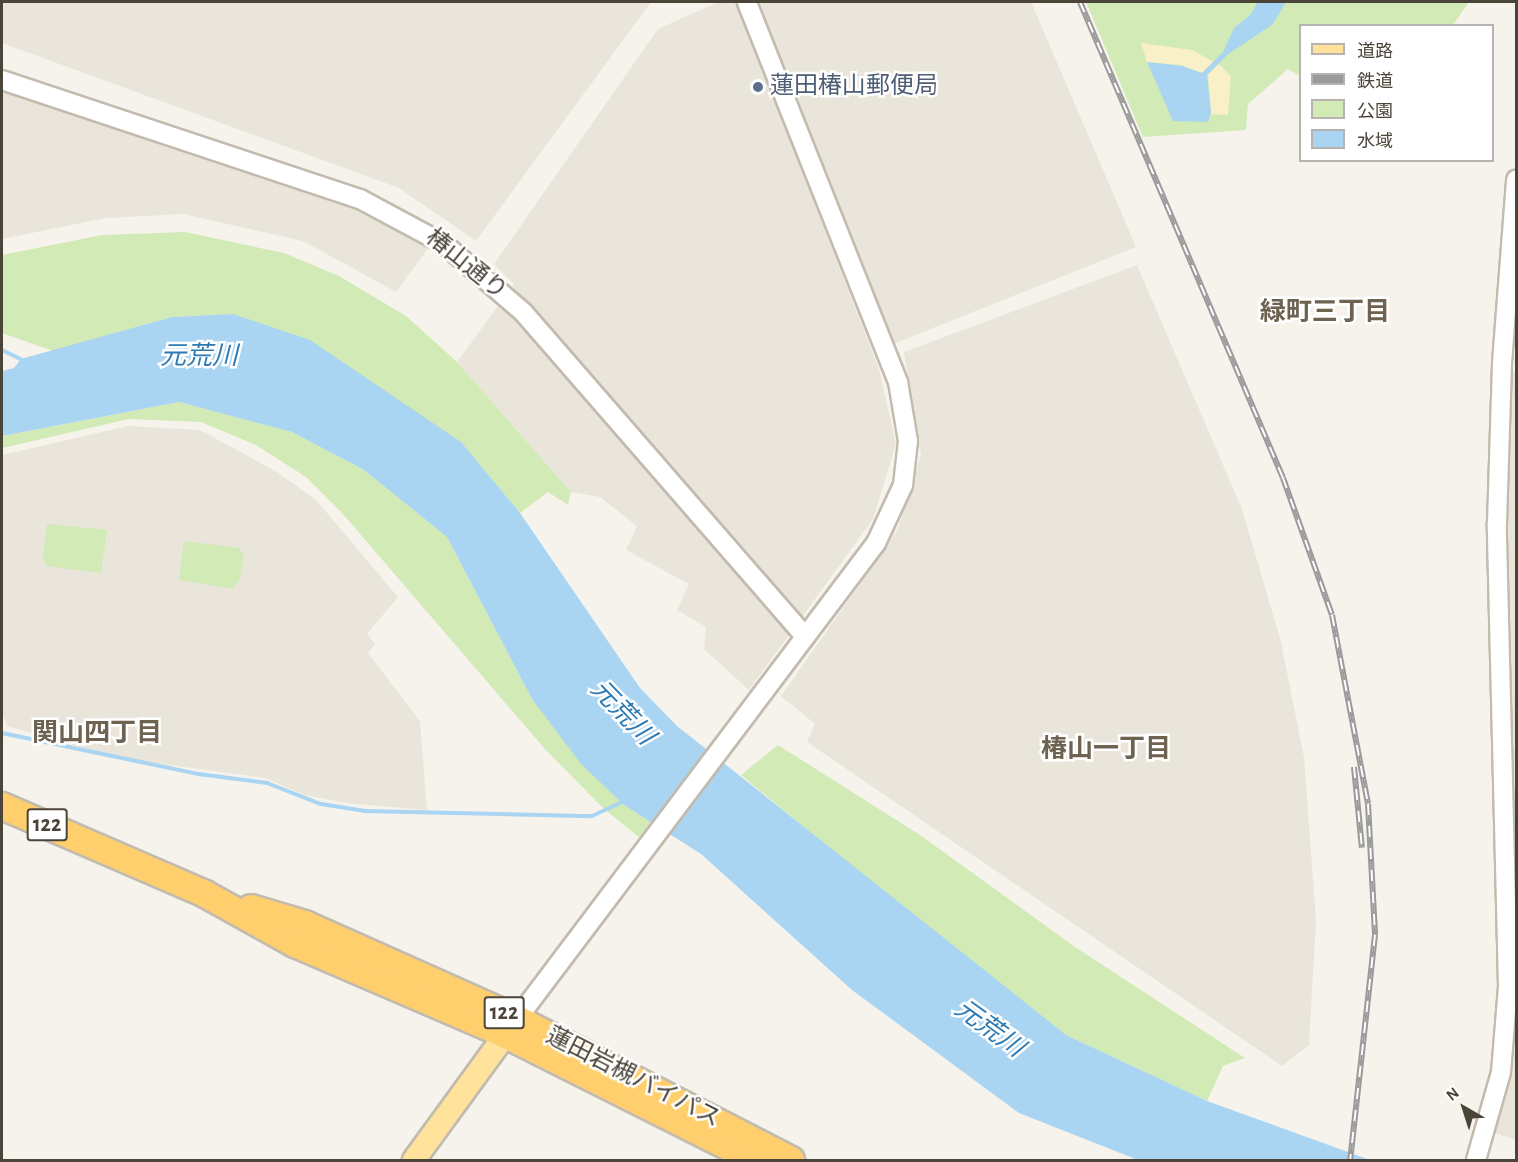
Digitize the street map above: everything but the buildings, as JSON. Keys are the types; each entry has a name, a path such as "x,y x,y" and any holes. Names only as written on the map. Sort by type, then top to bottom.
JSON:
{"highway":[{"name":"122","path":"2,789 180,865 300,934"},
{"name":"蓮田岩槻バイパス","path":"2,806 512,1027 790,1161"},
{"name":"122","path":"2,823 300,934"},
{"name":"蓮田岩槻バイパス","path":"512,1027 754,1161"}],"main road":[{"path":"414,1161 512,1027"}],"street":[{"path":"512,1027 806,636 887,523 903,485 907,459 906,420 888,355 747,2"},
{"name":"椿山通り","path":"2,80 338,191 416,226 444,244 523,312 806,636"},
{"path":"1476,1161 1501,1072 1508,987 1497,523 1502,363 1516,180"}],"shaded area":[{"path":"2,2 651,2 476,241 399,188 2,43"},
{"path":"718,2 736,2 879,369 896,444 873,519 749,690 704,649 706,627 677,610 689,584 626,550 637,526 600,497 571,492 457,362 514,284 494,264 658,29"},
{"path":"755,2 1031,2 1136,247 893,344"},
{"path":"2,90 169,148 325,195 429,247 396,292 303,241 183,214 106,218 2,239"},
{"path":"1137,265 1242,509 1281,642 1304,757 1316,920 1309,1045 1282,1066 807,742 815,724 781,696 897,531 921,455 904,352"},
{"path":"1510,371 1516,372 1516,946 1506,542"},
{"path":"128,426 200,430 277,472 316,500 398,597 367,634 375,644 368,653 420,721 427,810 346,803 305,795 265,778 117,758 7,726 2,713 2,455"},
{"path":"1516,958 1516,1140 1495,1133 1513,1060"}],"green space":[{"path":"1086,2 1469,2 1454,24 1299,24 1299,75 1288,69 1248,104 1246,130 1143,137"},
{"path":"185,232 284,253 339,276 406,316 457,362 571,492 568,505 548,492 520,513 461,442 233,314 172,317 53,351 2,333 2,255 102,235"},
{"path":"179,402 292,432 364,470 447,537 532,699 624,805 651,822 639,837 603,808 544,748 343,514 306,477 256,445 201,422 129,419 2,448 2,436"},
{"path":"47,524 107,530 101,573 46,566 43,557"},
{"path":"184,541 240,548 244,557 239,580 232,589 179,580"},
{"path":"778,745 920,835 1075,947 1245,1058 1223,1066 1207,1101 1066,1035 916,919 741,775"}],"sand":[{"path":"1141,43 1192,50 1214,62 1202,73 1181,65 1147,62"},
{"path":"1219,64 1231,76 1228,115 1211,114 1208,75"}],"water":[{"path":"1258,2 1286,2 1273,24 1227,55 1207,75 1211,112 1208,122 1173,121 1147,62 1182,66 1202,73 1223,52 1234,28 1250,15"},
{"name":"元荒川","path":"233,314 310,340 461,442 520,513 640,688 677,726 1066,1035 1207,1101 1370,1160 1138,1160 1019,1113 852,990 701,854 624,805 581,764 532,699 447,537 364,470 292,432 179,402 2,436 2,371 14,368 21,359 172,317"}],"waterway":[{"path":"2,350 25,361"},
{"path":"2,733 199,774 267,783 321,804 365,811 592,816 624,801"}],"railway":[{"path":"1080,2 1283,478 1332,615 1368,804 1375,935 1350,1160"},
{"path":"1354,767 1362,848"}],"place":[{"name":"蓮田椿山郵便局","path":"758,87"}],"district":[{"name":"緑町三丁目","path":"1325,313"},
{"name":"関山四丁目","path":"97,734"},
{"name":"椿山一丁目","path":"1106,750"}]}
